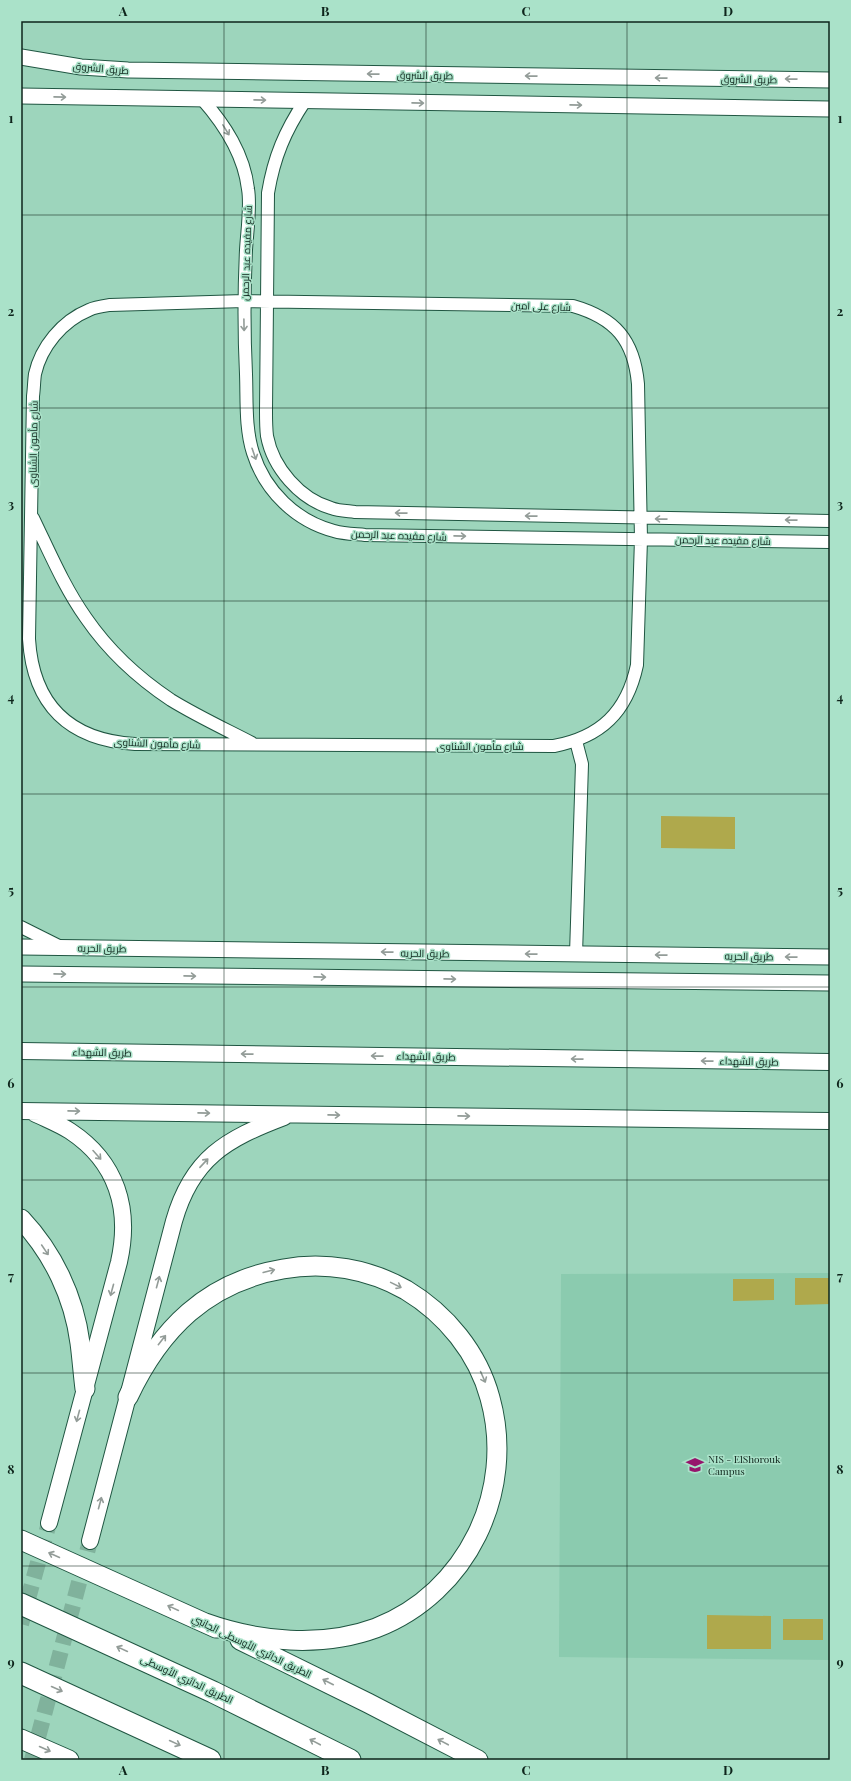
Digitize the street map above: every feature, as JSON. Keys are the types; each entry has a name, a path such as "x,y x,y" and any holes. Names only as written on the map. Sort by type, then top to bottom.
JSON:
{"highway":[{"path":"21,1219 50,1257 69,1298 80,1342 85,1389"},
{"path":"128,1397 138,1375 151,1353 167,1333 184,1316 204,1300 225,1287 248,1277 293,1267 315,1266 336,1267 378,1277 416,1296 449,1324 474,1358 487,1385 494,1413 498,1443 497,1472 491,1501 480,1529 466,1555 448,1578 426,1599 402,1615 375,1628 347,1636 292,1640 265,1638 224,1630 205,1623"},
{"name":"الطريق الدائري الأوسطى الجانبي","path":"21,1540 205,1623 361,1699 478,1760"},
{"name":"الطريق الدائري الأوسطى","path":"21,1604 213,1692 350,1760"},
{"path":"21,1673 210,1760"},
{"path":"21,1739 69,1760"}],"main road":[{"name":"طريق الشهداء","path":"21,1051 830,1062"},
{"path":"25,1111 830,1121"},
{"path":"25,1111 70,1131 92,1150 110,1173 122,1201 124,1232 123,1247 49,1523"},
{"path":"90,1541 178,1206 192,1179 206,1161 223,1146 246,1132 293,1114"}],"street":[{"name":"طريق الشروق","path":"21,57 81,67 128,70 830,80"},
{"path":"23,98 202,99 830,109"},
{"name":"شارع مفيده عبد الرحمن","path":"202,99 219,119 232,141 243,165 249,190 244,301 248,424 253,453 265,480 283,503 307,521 335,532 365,535 829,542"},
{"name":"شارع مفيده عبد الرحمن","path":"305,101 291,122 280,145 272,168 268,193 266,411 268,437 276,460 290,481 308,498 331,508 355,512 829,521"},
{"name":"شارع على امين","path":"244,301 573,306 591,311 607,320 620,332 627,343 636,365 638,384 641,539"},
{"name":"شارع مأمون الشناوى","path":"244,301 110,304 89,310 70,321 54,336 42,354 35,374 31,515 30,660 39,686 46,699 59,715 75,728 94,737 114,743 554,746 576,741 588,736 603,726 615,714 626,699 633,683 637,665 641,539"},
{"path":"31,515 65,582 85,617 110,649 139,676 171,700 254,745"},
{"path":"829,521 824,531 829,542"},
{"path":"576,741 582,764 576,954"},
{"path":"21,927 62,948"},
{"name":"طريق الحريه","path":"21,947 830,957"},
{"path":"21,974 830,983"}],"shaded area":[{"path":"661,816 735,817 735,849 661,848"},
{"name":"NIS - ElShorouk Campus","path":"830,1273 830,1660 559,1657 561,1274"},
{"path":"795,1278 830,1278 830,1304 795,1305"},
{"path":"733,1279 774,1279 774,1300 733,1301"},
{"path":"707,1615 771,1616 771,1649 707,1649"},
{"path":"783,1619 823,1619 823,1640 783,1640"}],"tunnel":[{"path":"21,1624 49,1523"},
{"path":"32,1760 90,1541"}],"place":[{"name":"NIS - ElShorouk Campus","path":"695,1465"}]}
